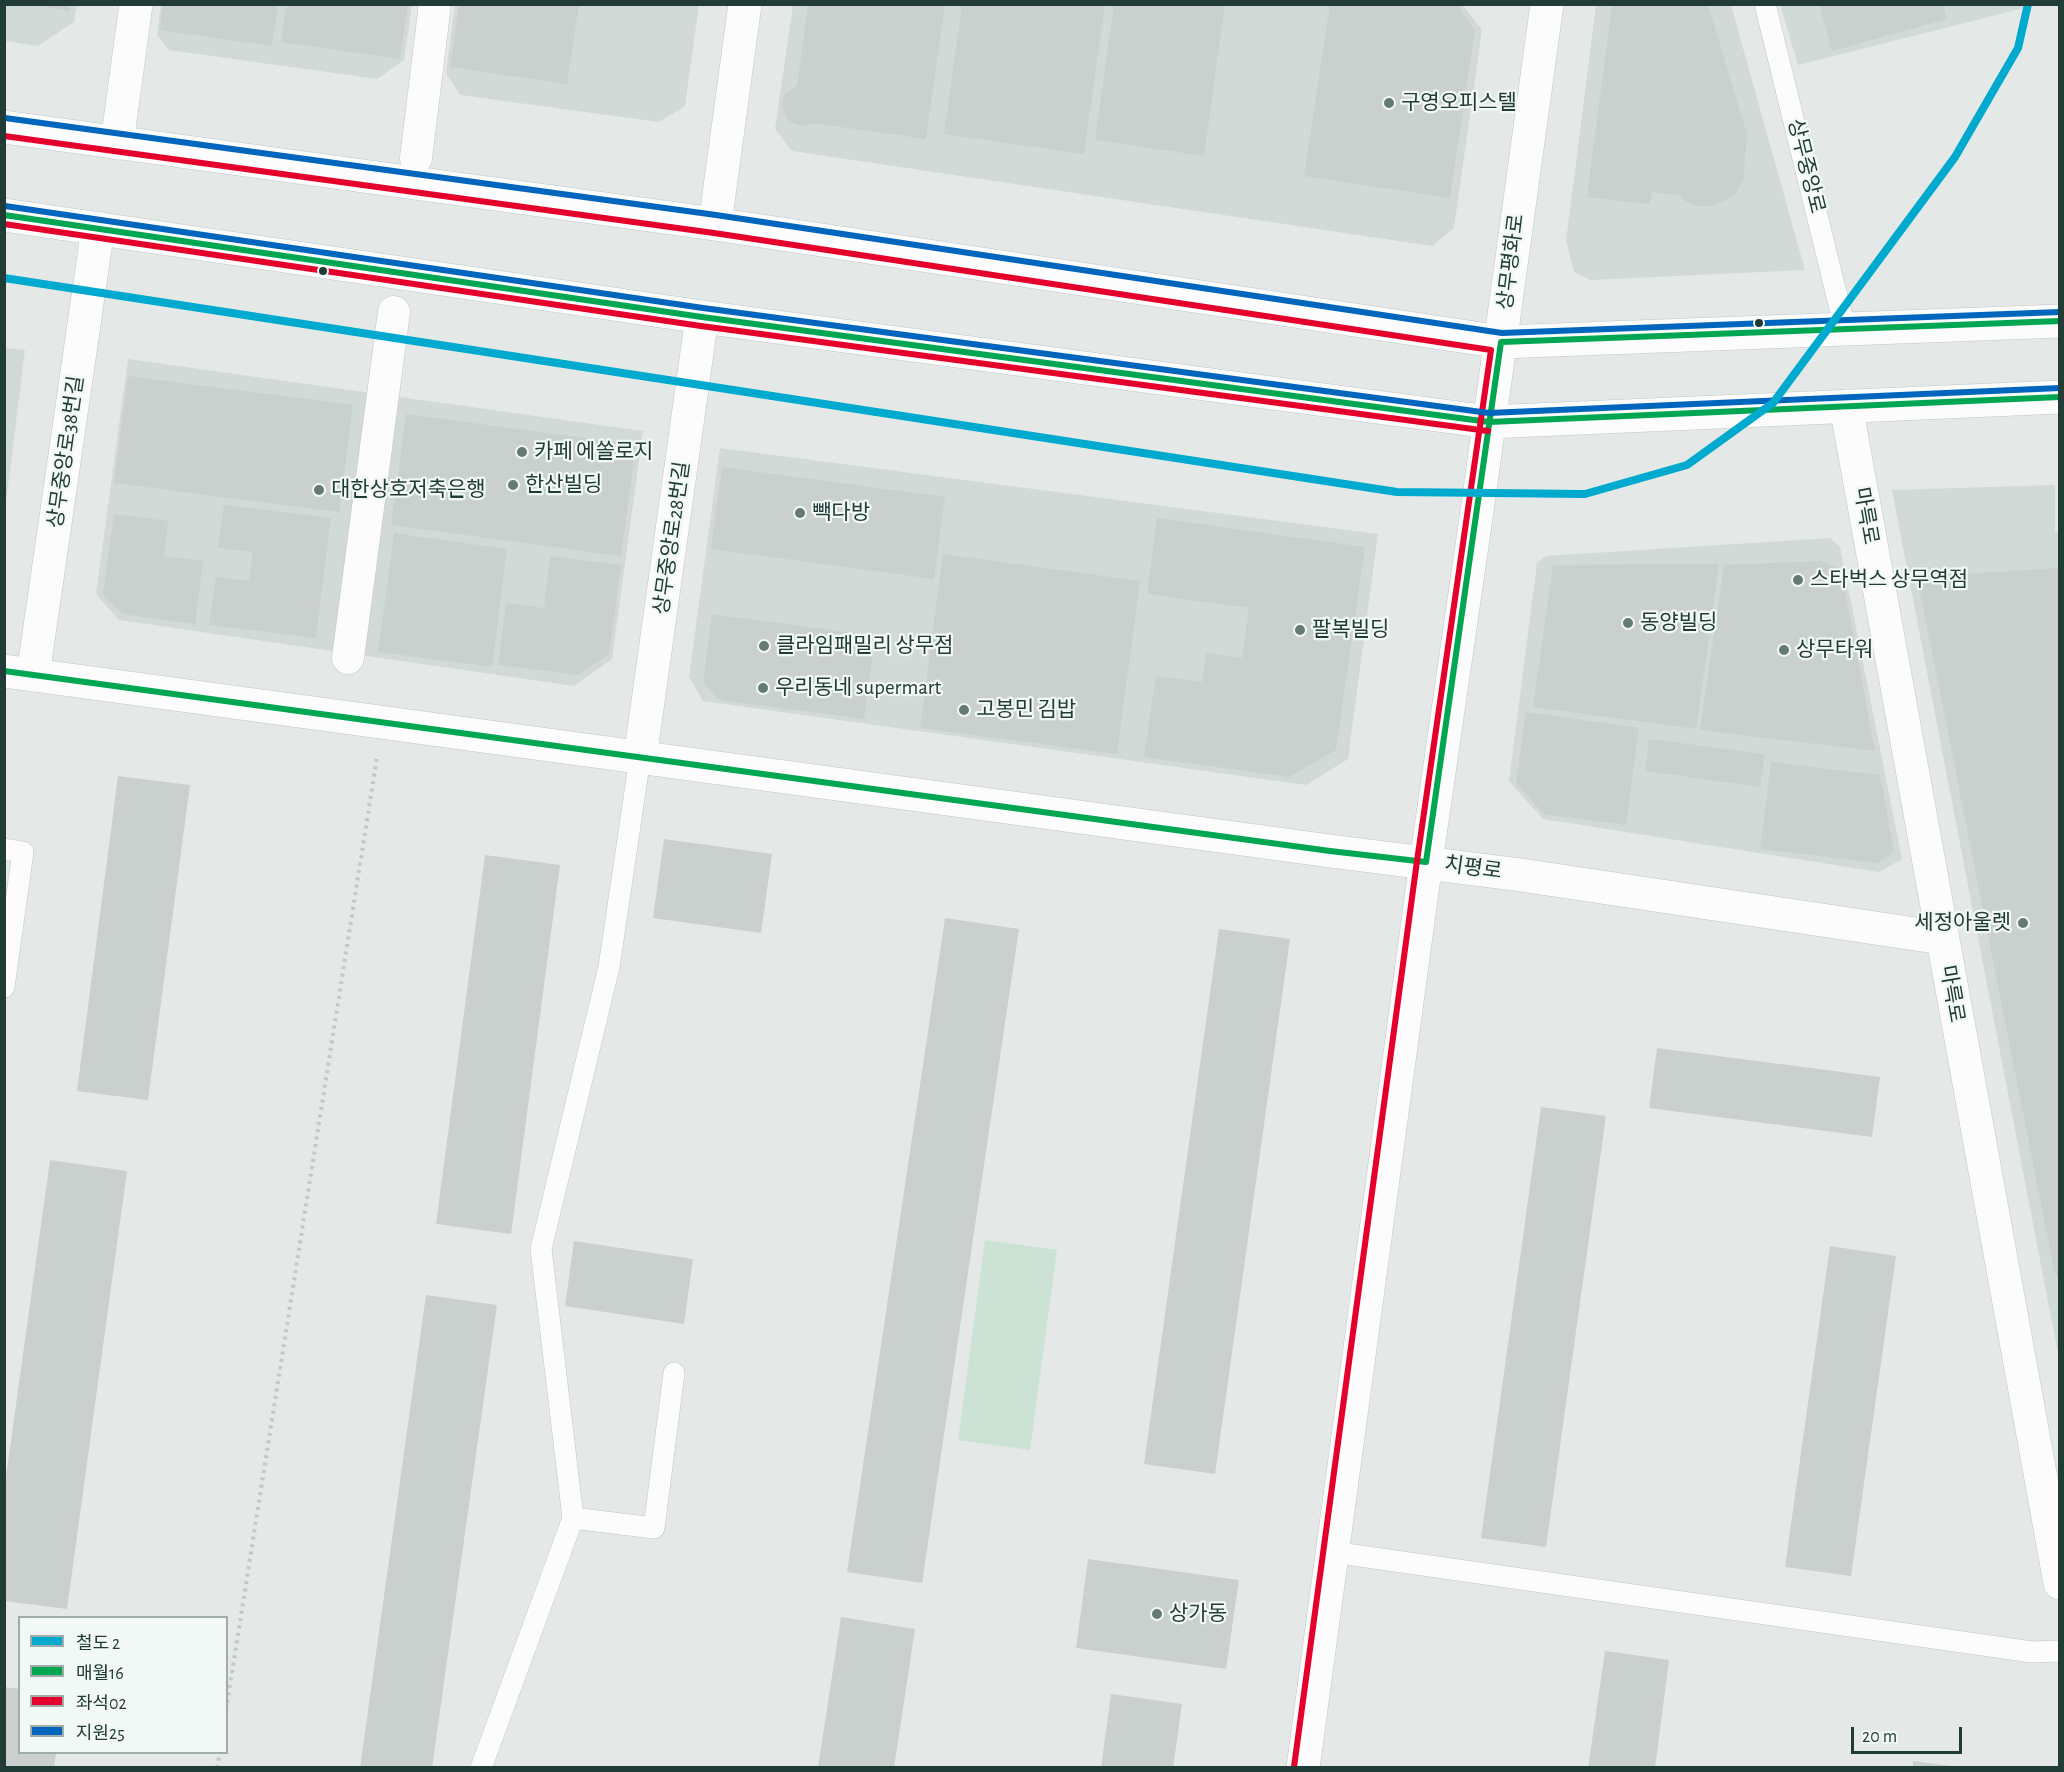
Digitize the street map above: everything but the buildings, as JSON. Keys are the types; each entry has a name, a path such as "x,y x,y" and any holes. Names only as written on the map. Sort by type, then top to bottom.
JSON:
{"street":[{"path":"117,143 136,4"},
{"path":"416,158 435,4"},
{"path":"715,224 745,4"},
{"name":"상무평화로","path":"1303,1767 1426,862 1547,4"},
{"path":"4,127 715,224 1501,342 2060,321"},
{"path":"4,215 702,316 1489,422 2060,397"},
{"name":"상무중앙로38번길","path":"19,673 98,228"},
{"path":"348,658 394,312"},
{"name":"상무중앙로28번길","path":"640,758 702,316"},
{"name":"마륵로","path":"1846,406 2060,1583"},
{"name":"치평로","path":"19,673 1330,851 1426,862 1942,938"}],"lane":[{"name":"상무중앙로","path":"1765,4 1845,329"},
{"path":"481,1767 573,1518 541,1250 609,967 640,758"},
{"path":"4,849 23,852 4,987"},
{"path":"573,1518 654,1528 674,1373"},
{"path":"1332,1552 2032,1652 2060,1651"}],"path":[{"path":"228,1697 383,723"}],"shaded area":[{"path":"1462,4 1482,30 1454,228 1432,246 792,151 775,129 793,5"},
{"path":"1780,4 2036,5 1798,65"},
{"path":"4,5 77,5 74,22 38,46 5,41"},
{"path":"161,5 412,5 404,60 377,79 169,50 157,35"},
{"path":"455,5 699,5 685,106 659,122 460,95 446,73"},
{"path":"1596,5 1731,5 1805,270 1591,280 1574,272 1566,241"},
{"path":"4,348 25,350 5,511"},
{"path":"128,359 643,431 612,659 574,686 119,620 96,594"},
{"path":"720,448 1378,534 1348,759 1306,785 703,701 689,677"},
{"name":"세정아울렛","path":"2055,485 2055,532 2060,532 2059,1359 1892,490"},
{"path":"1830,538 1840,547 1902,859 1879,872 1543,819 1509,781 1537,563 1546,556"}],"green space":[{"path":"985,1240 1057,1250 1030,1450 958,1440"}],"rail line":[{"name":"2","path":"4,278 1397,492 1585,494 1687,465 1773,403 1955,157 2018,48 2028,4"}],"transit line":[{"name":"지원25","path":"5,118 716,215 1502,333 2060,312"},
{"name":"좌석02","path":"4,136 714,233 1491,350 1417,861 1294,1767"},
{"name":"지원25","path":"5,206 703,308 1489,413 2060,388"},
{"name":"매월16","path":"4,215 702,317 1489,422 2060,397"},
{"name":"좌석02","path":"4,224 701,326 1488,431"},
{"name":"매월16","path":"4,671 1330,851 1426,862 1501,342 2060,321"}],"place":[{"name":"구영오피스텔","path":"1389,103"},
{"name":"카페 에쏠로지","path":"522,452"},
{"name":"한산빌딩","path":"513,485"},
{"name":"대한상호저축은행","path":"319,490"},
{"name":"빽다방","path":"800,513"},
{"name":"스타벅스 상무역점","path":"1798,580"},
{"name":"동양빌딩","path":"1628,623"},
{"name":"팔복빌딩","path":"1300,630"},
{"name":"클라임패밀리 상무점","path":"764,646"},
{"name":"상무타워","path":"1784,650"},
{"name":"우리동네 supermart","path":"763,688"},
{"name":"고봉민 김밥","path":"964,710"},
{"name":"세정아울렛","path":"2023,923"},
{"name":"상가동","path":"1157,1614"}]}
